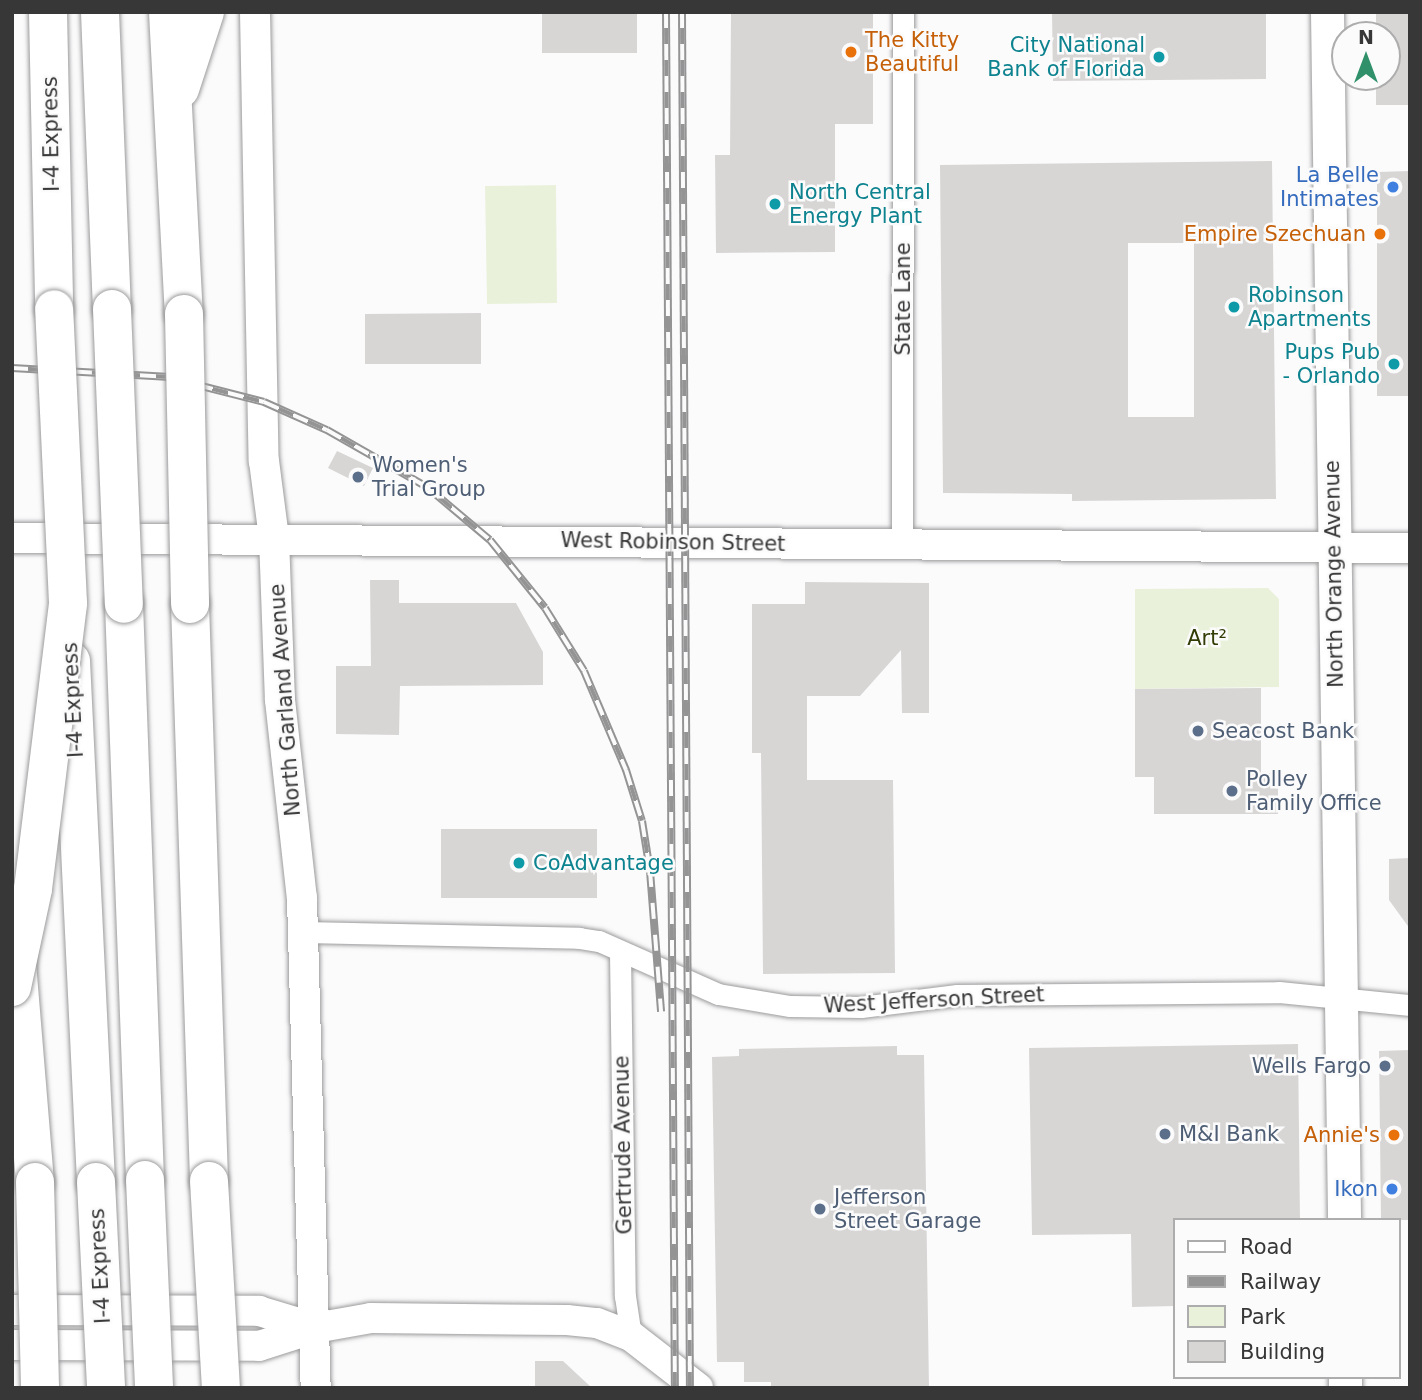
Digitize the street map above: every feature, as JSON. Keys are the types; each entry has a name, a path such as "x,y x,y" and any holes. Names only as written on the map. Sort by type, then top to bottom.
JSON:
{"highway":[{"name":"I-4 Express","path":"48,12 54,309 106,1388"},
{"path":"100,12 154,1388"},
{"path":"168,12 184,314 190,604 209,1181 221,1388"},
{"path":"172,115 205,12"},
{"path":"12,987 33,889 68,603"},
{"path":"12,903 35,1182 40,1388"}],"main road":[{"name":"North Garland Avenue","path":"255,12 264,461 274,538 280,700 303,932 316,1388"},
{"name":"North Orange Avenue","path":"1327,12 1344,1218"},
{"name":"West Robinson Street","path":"12,538 1410,548"},
{"path":"12,1310 259,1311 314,1328"},
{"path":"12,1345 259,1346 314,1328 371,1318 567,1320 606,1326 631,1336 698,1388"}],"street":[{"name":"State Lane","path":"902,545 903,12"},
{"name":"West Jefferson Street","path":"303,932 566,936 599,941 620,953 718,994 790,1006 861,1007 957,995 1279,992 1410,1005"},
{"name":"Gertrude Avenue","path":"620,953 625,1296 631,1336"}],"green space":[{"path":"556,185 557,303 487,304 485,186"},
{"name":"Art²","path":"1268,588 1279,599 1279,687 1135,689 1135,589"}],"building":[{"path":"542,12 637,12 637,53 542,53"},
{"path":"731,12 873,12 873,124 835,124 835,252 716,253 715,155 730,155"},
{"name":"City National Bank of Florida","path":"1052,12 1266,12 1266,79 1053,81"},
{"path":"1376,12 1410,12 1410,105 1376,105 1376,91 1401,91 1401,21 1376,21"},
{"name":"Robinson Apartments","path":"1272,161 1276,499 1072,501 1072,494 943,493 940,165","holes":["1128,243 1194,243 1194,417 1128,417"]},
{"path":"1410,171 1410,396 1377,396 1377,172"},
{"path":"481,313 481,364 365,364 365,314"},
{"name":"Women's Trial Group","path":"337,451 373,468 364,486 328,468"},
{"path":"370,580 399,580 399,603 516,603 543,652 543,685 400,686 399,735 336,734 336,666 371,666"},
{"path":"805,582 929,583 929,713 902,713 901,650 860,696 807,696 807,780 893,780 895,973 763,974 761,753 752,753 752,604 805,604"},
{"name":"Seacost Bank","path":"1261,688 1261,773 1278,773 1278,814 1154,814 1154,777 1135,777 1135,689"},
{"name":"CoAdvantage","path":"441,829 597,829 597,898 441,898"},
{"path":"1410,858 1410,929 1389,900 1389,859"},
{"name":"M&I Bank","path":"1298,1044 1300,1218 1174,1218 1174,1306 1132,1307 1131,1234 1032,1235 1029,1048"},
{"name":"Jefferson Street Garage","path":"897,1046 897,1055 924,1055 929,1388 771,1388 771,1382 744,1382 744,1362 717,1362 712,1057 739,1056 739,1049"},
{"path":"1410,1050 1410,1220 1381,1218 1379,1051"},
{"path":"535,1361 563,1361 592,1388 535,1388"}],"railway":[{"path":"666,12 675,1388"},
{"path":"682,12 690,1388"},
{"path":"12,368 166,377 264,402 327,430 427,487 490,540 545,608 584,671 626,770 642,821 650,871 661,1012"}],"place":[{"name":"The Kitty Beautiful","path":"851,52"},
{"name":"City National Bank of Florida","path":"1159,57"},
{"name":"La Belle Intimates","path":"1393,187"},
{"name":"North Central Energy Plant","path":"775,204"},
{"name":"Empire Szechuan","path":"1380,234"},
{"name":"Robinson Apartments","path":"1234,307"},
{"name":"Pups Pub - Orlando","path":"1394,364"},
{"name":"Women's Trial Group","path":"358,477"},
{"name":"Seacost Bank","path":"1198,731"},
{"name":"Polley Family Office","path":"1232,791"},
{"name":"CoAdvantage","path":"519,863"},
{"name":"Wells Fargo","path":"1385,1066"},
{"name":"M&I Bank","path":"1165,1134"},
{"name":"Annie's","path":"1394,1135"},
{"name":"Ikon","path":"1392,1189"},
{"name":"Jefferson Street Garage","path":"820,1209"}]}
